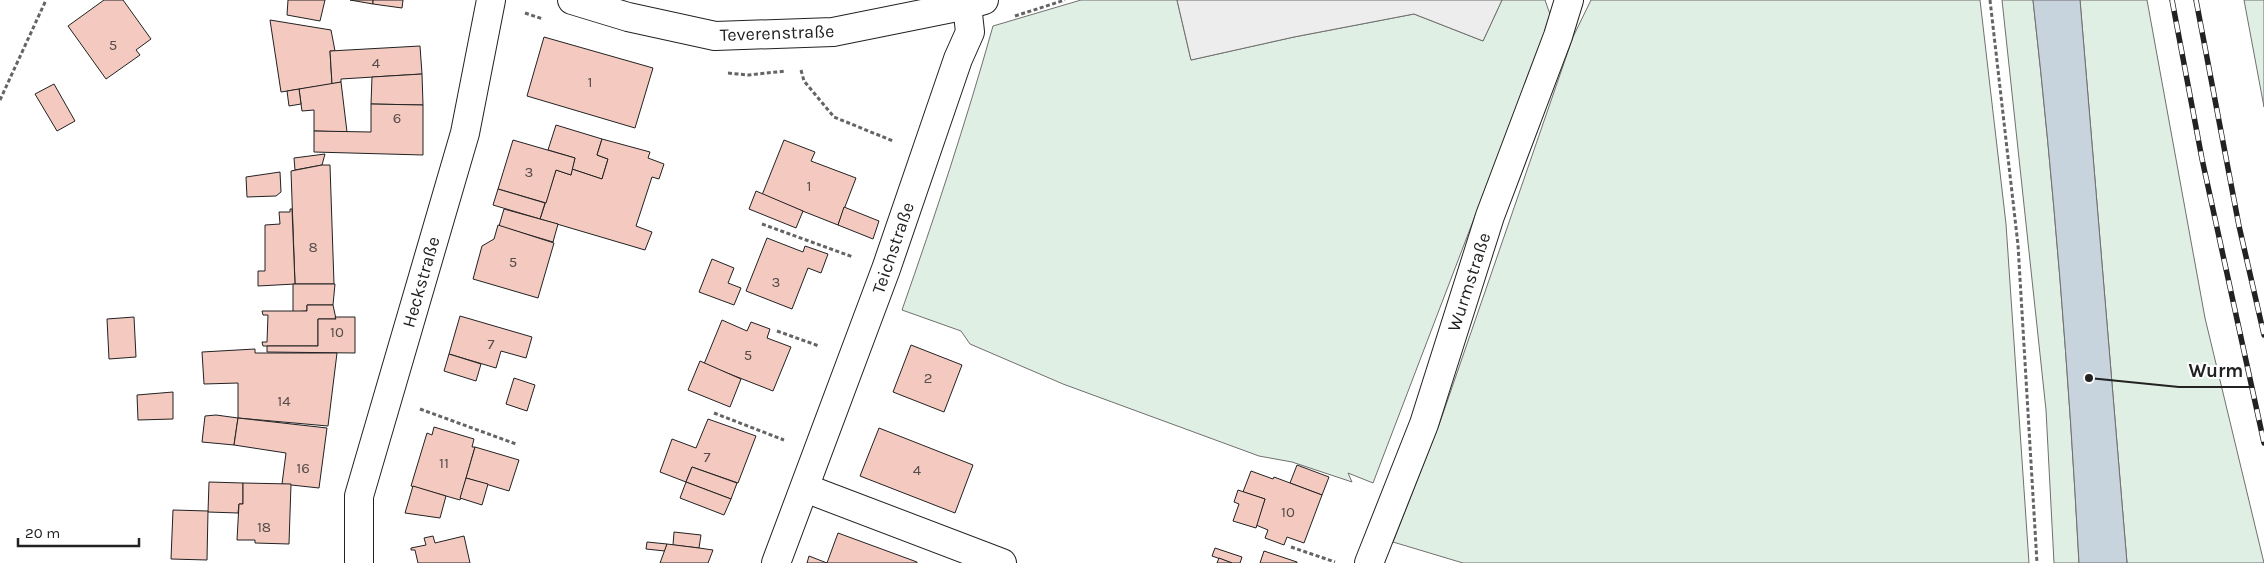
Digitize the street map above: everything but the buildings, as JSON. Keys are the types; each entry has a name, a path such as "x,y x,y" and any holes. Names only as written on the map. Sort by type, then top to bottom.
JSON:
{"street":[{"name":"Heckstraße","path":"359,563 359,496 465,133 491,0"},
{"name":"Teverenstraße","path":"572,0 628,17 715,36 833,32 975,3"},
{"name":"Wurmstraße","path":"1369,563 1424,424 1490,216 1558,36 1569,0"},
{"name":"Teichstraße","path":"776,563 886,269 958,59 970,32 975,3"},
{"path":"805,488 1002,563"}],"path":[{"path":"0,100 46,0"},
{"path":"1990,0 2018,245 2037,563"},
{"path":"801,70 804,81 834,117 925,155"},
{"path":"762,224 886,269"},
{"path":"777,332 853,359"},
{"path":"386,401 422,410 516,444"},
{"path":"714,413 818,452"},
{"path":"1291,547 1338,563"}],"green space":[{"path":"1081,0 1177,0 1191,60 1294,37 1414,14 1483,41 1502,0 1545,0 1551,17 1373,483 1348,473 1352,482 1292,462 1259,456 1063,384 970,344 961,331 902,310 950,169 993,26"},
{"path":"1591,0 1980,0 2006,224 2029,563 1463,563 1393,542 1439,425 1573,37"},
{"path":"2002,0 2033,0 2048,140 2060,281 2079,563 2054,563 2046,410"},
{"path":"2080,0 2147,0 2205,318 2264,563 2127,563"},
{"path":"2244,0 2264,0 2264,107"}],"shaded area":[{"path":"1177,0 1502,0 1483,41 1414,14 1294,37 1191,60"},
{"path":"2033,0 2080,0 2127,563 2079,563 2060,281 2048,140"}],"railway":[{"path":"2172,0 2202,159 2264,443"},
{"path":"2196,0 2239,226 2264,335"}],"place":[{"name":"Wurm","path":"2089,378"}]}
